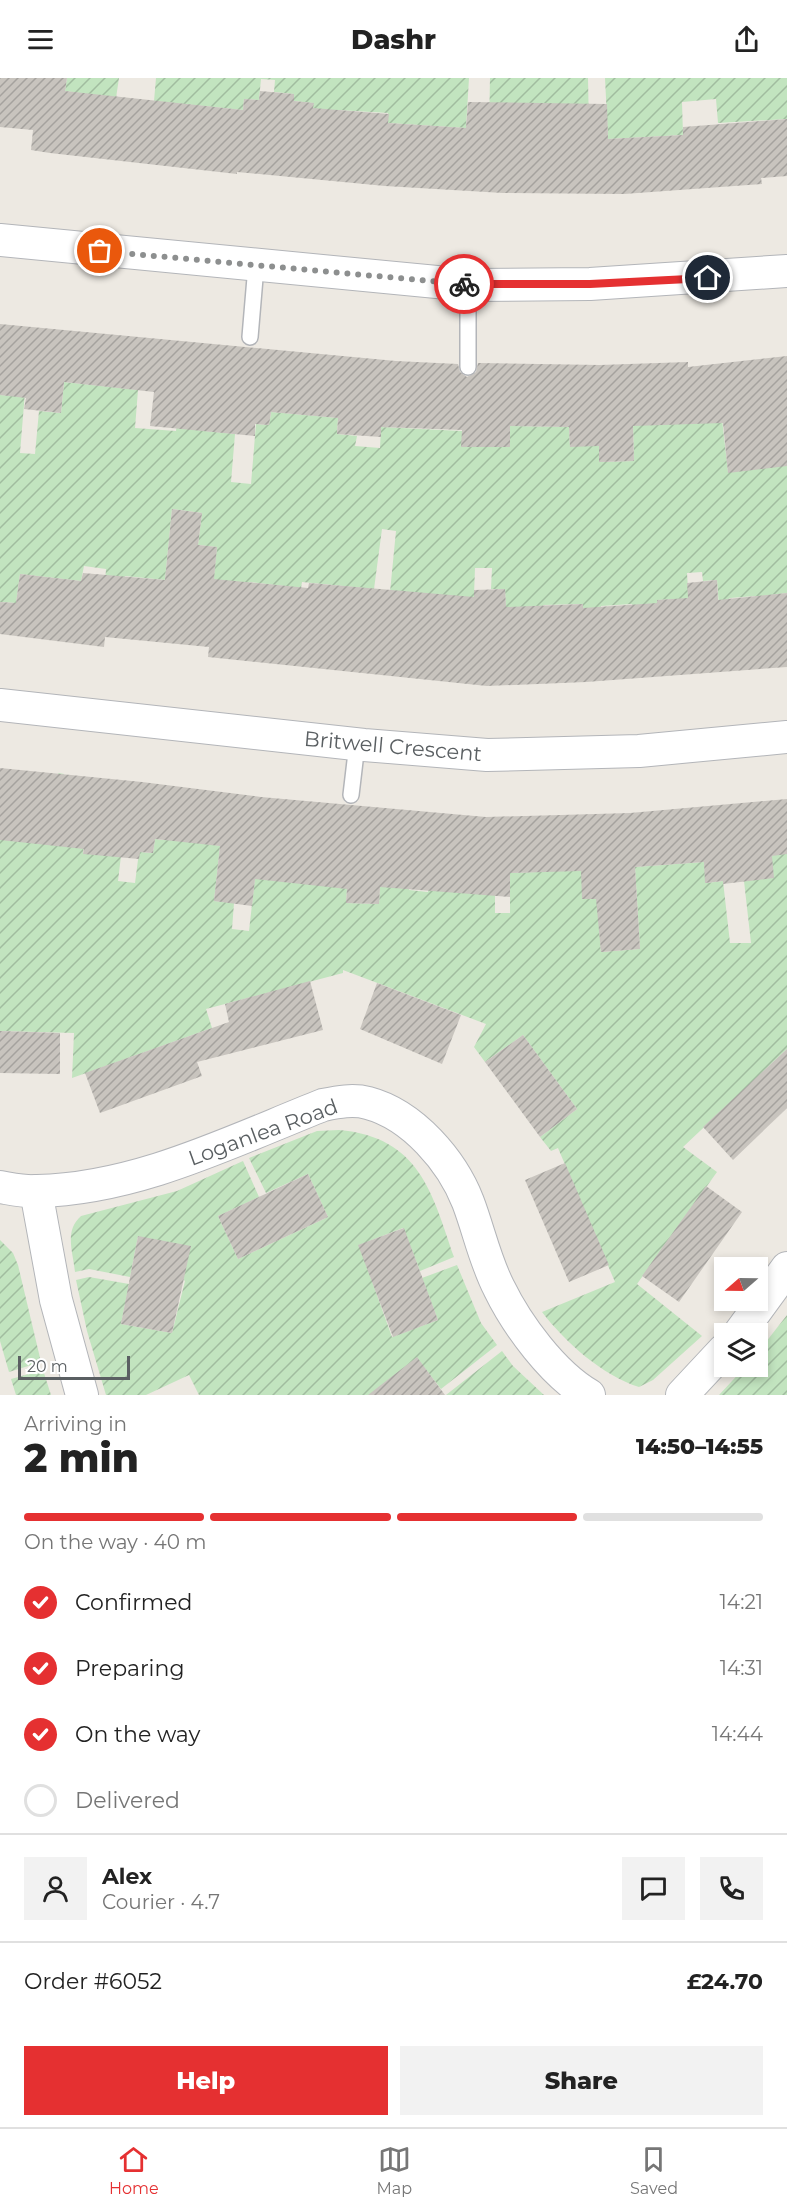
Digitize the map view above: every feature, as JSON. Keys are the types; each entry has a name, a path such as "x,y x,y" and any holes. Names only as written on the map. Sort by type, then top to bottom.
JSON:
{"street":[{"path":"0,240 468,285 602,284 787,271"},
{"name":"Britwell Crescent","path":"0,705 450,753 515,755 639,751 787,737"},
{"name":"Loganlea Road","path":"0,1187 36,1191 110,1181 165,1168 323,1105 343,1101 367,1102 403,1120 443,1158 468,1201 489,1264 515,1317 538,1348 589,1395"},
{"path":"36,1191 56,1300 82,1395"},
{"path":"747,1323 787,1268"},
{"path":"682,1395 714,1361"}],"lane":[{"path":"250,337 256,266"},
{"path":"468,285 468,367"},
{"path":"351,795 357,744"}],"green space":[{"path":"67,78 119,78 116,98 65,91"},
{"path":"156,78 469,78 466,128 388,123 388,113 338,110 312,125 313,103 294,101 294,94 274,92 275,80 261,79 259,100 244,99 243,110 154,101"},
{"path":"490,78 588,78 589,129 489,128"},
{"path":"605,78 787,78 787,119 718,123 716,99 682,102 683,135 608,139"},
{"path":"14,379 26,380 20,453 35,454 39,411 61,413 64,382 138,390 135,428 176,431 179,404 207,406 205,431 235,434 231,482 251,484 256,424 269,425 271,412 338,418 337,434 357,436 355,446 380,448 381,427 462,431 462,447 509,447 510,426 569,427 570,447 599,443 599,462 634,461 633,426 718,384 728,472 787,429 787,593 761,596 762,614 757,614 755,596 730,598 719,606 717,580 703,581 702,572 687,573 690,619 679,599 657,600 658,621 634,623 632,604 601,606 603,652 584,626 582,604 543,605 544,628 506,611 505,589 491,589 492,568 475,568 473,622 390,592 396,531 382,529 374,589 302,582 301,588 250,582 211,604 217,547 198,545 202,513 172,509 165,580 125,576 119,632 105,584 106,569 84,566 81,581 20,574 16,603 0,602 0,395 12,396"},
{"path":"59,773 64,774 59,824 85,835 83,854 123,839 118,881 135,883 139,852 153,853 155,839 163,840 164,835 220,846 214,901 234,903 232,929 249,931 258,851 348,875 346,903 379,904 381,865 411,867 409,890 428,892 428,864 495,895 495,913 510,913 510,873 537,872 570,866 570,871 581,871 597,899 601,952 640,949 635,867 704,862 706,883 723,881 730,943 751,943 744,881 772,856 787,850 787,1049 683,1147 717,1172 637,1284 702,1336 653,1380 639,1387 612,1375 586,1357 542,1312 615,1282 558,1148 551,1151 540,1137 577,1109 523,1035 485,1062 474,1047 486,1024 343,970 343,973 206,1009 212,1028 72,1078 74,1033 0,1031 0,819"},
{"path":"339,1130 366,1135 388,1144 405,1156 429,1190 454,1257 420,1271 403,1228 359,1245 392,1337 438,1320 422,1278 457,1265 481,1323 497,1345 441,1389 417,1358 380,1395 199,1395 189,1375 146,1395 106,1395 87,1331 76,1280 89,1277 129,1284 121,1324 172,1333 185,1281 138,1236 130,1277 89,1269 75,1272 71,1235 81,1216 177,1191 243,1161 259,1197 218,1216 238,1259 328,1217 308,1174 266,1193 249,1158 317,1131"},
{"path":"0,1240 13,1253 18,1265 41,1362 9,1372 0,1341"},
{"path":"787,1315 787,1395 719,1395 736,1377 768,1377 768,1339"},
{"path":"502,1351 513,1366 544,1395 446,1395"},
{"path":"43,1370 51,1395 16,1395 11,1379"}],"building":[{"path":"0,78 67,78 65,91 243,110 244,99 259,100 260,91 294,94 294,101 314,103 313,108 389,114 388,123 466,128 468,102 607,104 608,139 683,135 683,127 787,119 787,176 761,178 762,184 624,194 503,193 385,186 237,172 237,174 50,153 31,150 33,130 0,127"},
{"path":"0,324 396,361 458,364 460,372 467,377 476,372 478,363 600,365 688,362 688,367 787,356 787,466 728,473 723,423 633,426 634,461 599,462 599,446 570,447 569,427 510,426 510,447 461,447 462,430 381,427 381,437 337,434 338,418 271,412 269,425 255,424 255,436 150,426 154,392 64,382 61,413 24,409 26,398 0,395"},
{"path":"172,509 202,513 198,545 217,547 214,579 308,588 309,583 474,597 474,590 505,589 506,607 583,604 583,608 657,603 657,600 688,598 687,583 717,580 718,600 787,593 787,667 586,682 487,686 208,657 209,647 105,637 104,647 0,634 0,602 16,603 20,574 81,581 83,573 165,580"},
{"path":"0,768 261,797 486,817 630,813 787,799 787,854 772,856 774,878 723,884 723,881 705,883 704,862 635,867 640,949 601,952 596,899 582,899 581,871 510,873 510,897 380,887 379,904 346,903 347,889 255,879 252,906 214,901 220,846 155,839 153,853 140,852 139,859 83,854 84,849 0,840"},
{"path":"310,981 323,1030 197,1062 202,1076 100,1113 85,1073 229,1022 225,1004"},
{"path":"377,983 461,1015 442,1064 360,1029"},
{"path":"0,1031 60,1033 60,1074 0,1073"},
{"path":"523,1035 577,1109 540,1137 485,1062"},
{"path":"787,1049 787,1108 733,1160 703,1127"},
{"path":"565,1163 609,1265 569,1282 525,1180"},
{"path":"308,1174 328,1217 238,1259 218,1216"},
{"path":"706,1186 742,1212 679,1302 642,1276"},
{"path":"404,1228 438,1320 393,1337 358,1245"},
{"path":"138,1236 191,1246 172,1333 121,1324"},
{"path":"417,1357 445,1395 368,1395"}],"way so far":[{"path":"100,251 464,284"}],"route":[{"path":"464,284 590,284 708,278"}]}
